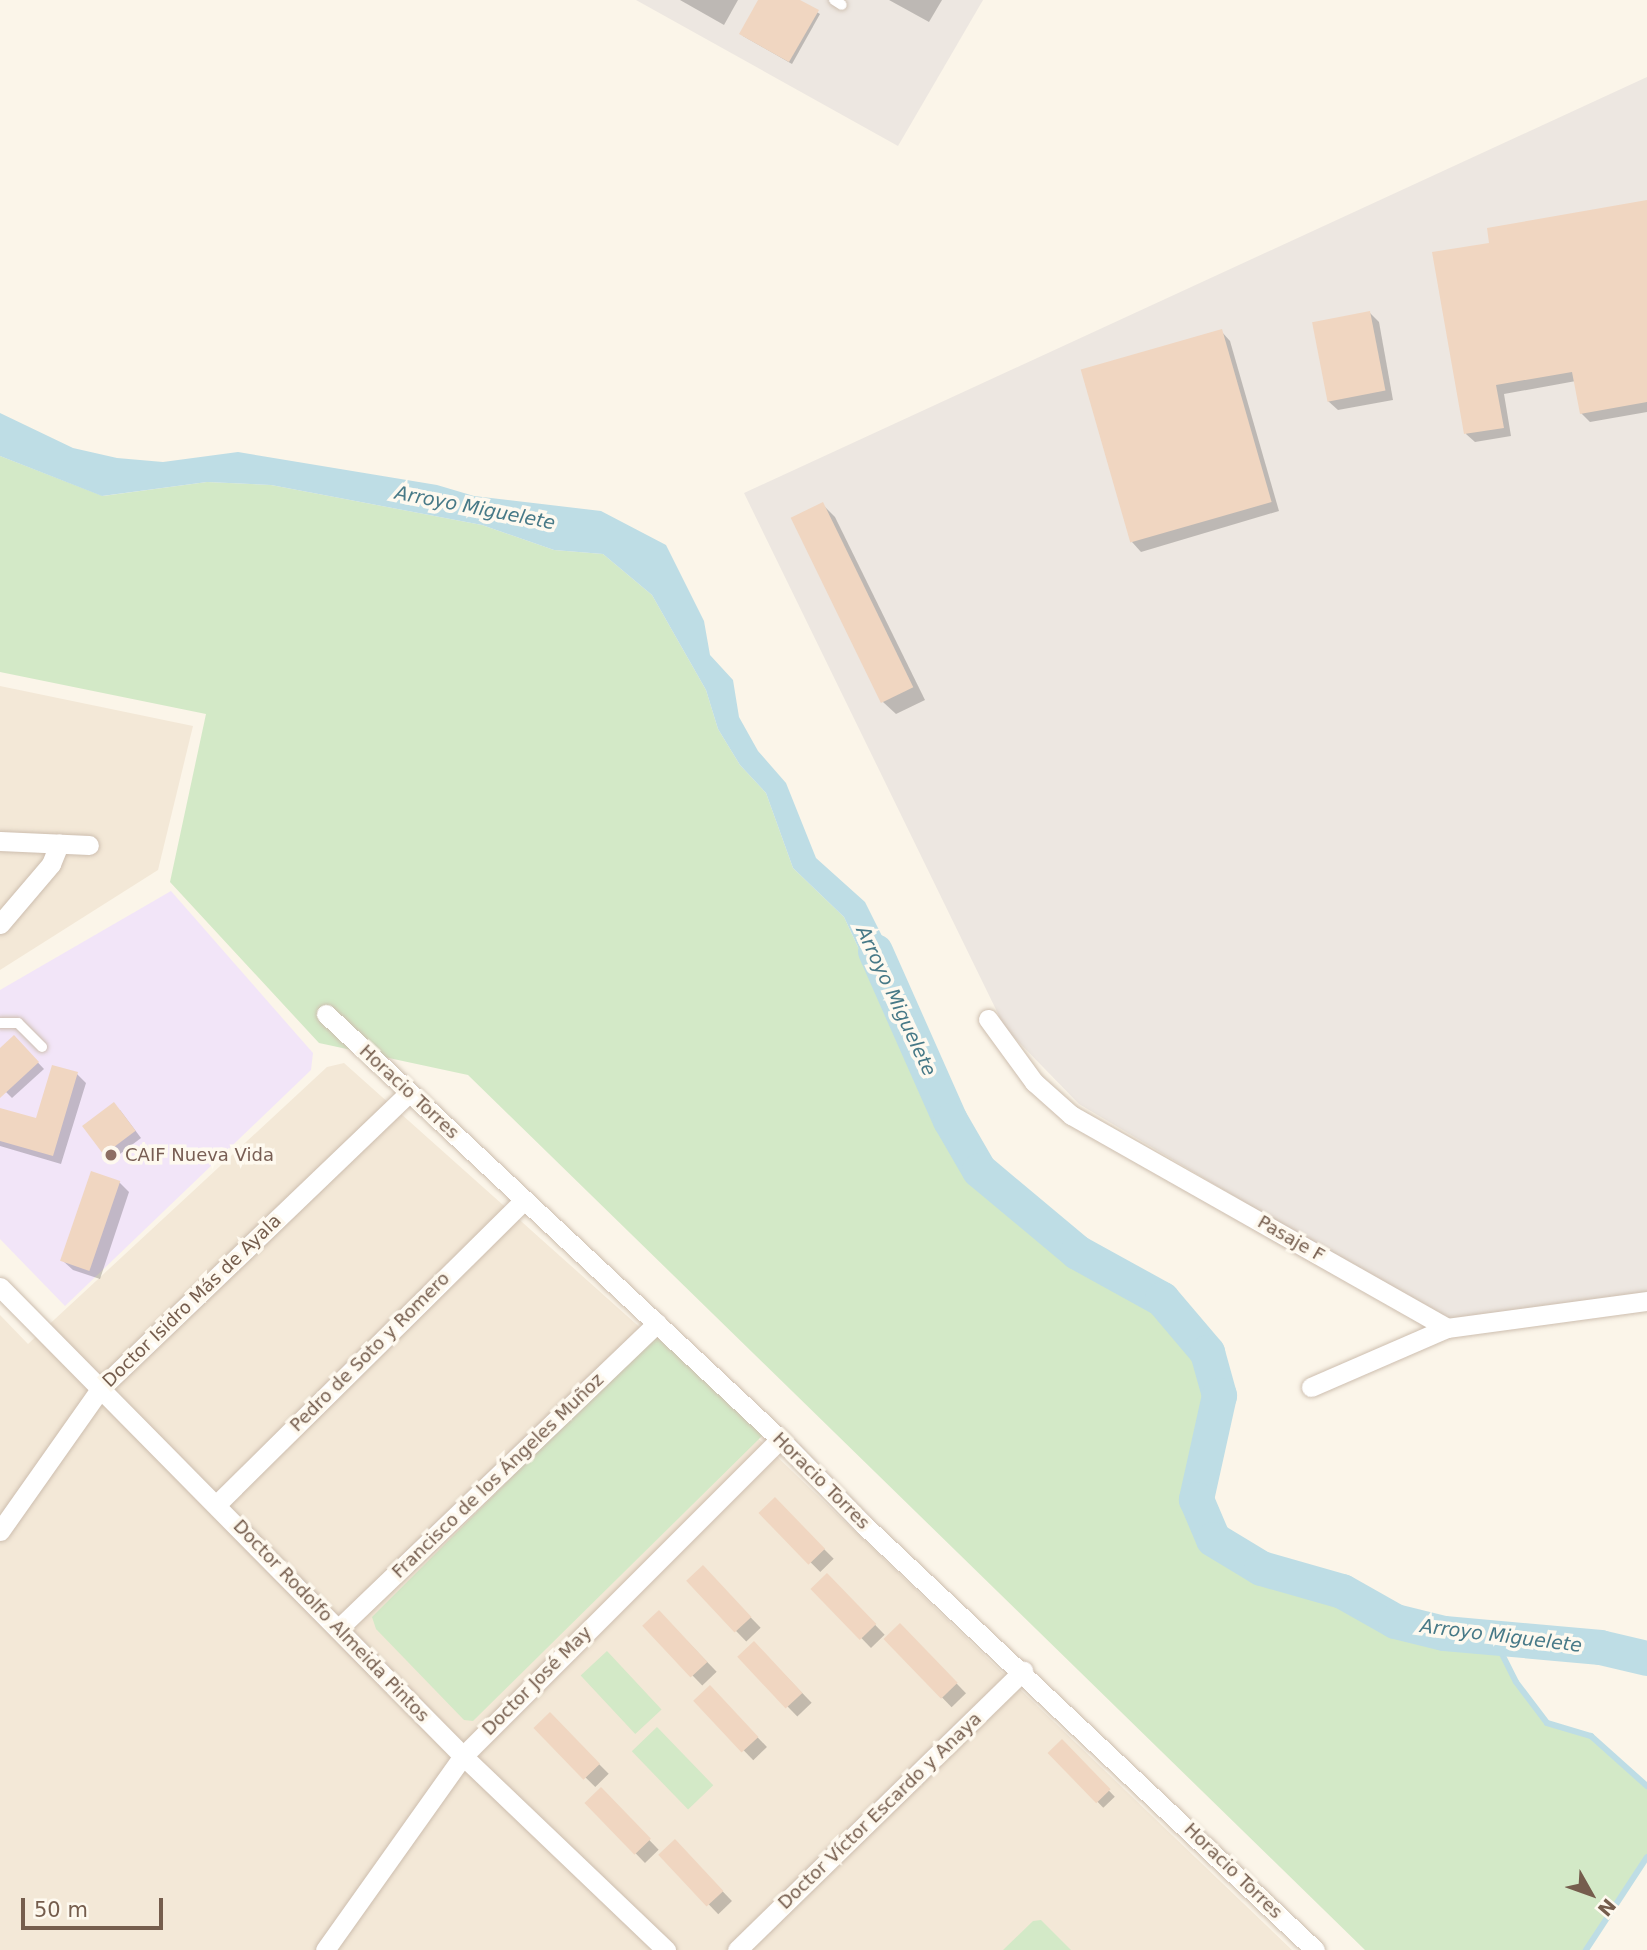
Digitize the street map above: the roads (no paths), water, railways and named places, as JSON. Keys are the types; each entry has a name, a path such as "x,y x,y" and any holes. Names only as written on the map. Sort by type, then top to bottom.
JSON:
{"street":[{"path":"0,841 89,845"},
{"path":"0,924 51,864 59,844"},
{"name":"Horacio Torres","path":"326,1014 780,1439 863,1524 1023,1671 1314,1950"},
{"name":"Pasaje F","path":"988,1019 1034,1082 1071,1115 1447,1328"},
{"name":"Doctor Isidro Más de Ayala","path":"0,1531 100,1389 409,1093"},
{"name":"Pedro de Soto y Romero","path":"217,1504 523,1200"},
{"name":"Doctor Rodolfo Almeida Pintos","path":"0,1287 463,1756 666,1950"},
{"path":"1311,1387 1447,1328 1647,1301"},
{"name":"Francisco de los Ángeles Muñoz","path":"338,1629 657,1323"},
{"name":"Doctor José May","path":"325,1950 463,1756 780,1439"},
{"name":"Doctor Víctor Escardo y Anaya","path":"737,1950 1023,1671"}],"lane":[{"path":"0,1023 18,1023 42,1047"}],"water":[{"path":"0,413 73,448 117,458 163,462 238,452 437,485 474,496 601,511 666,545 704,621 710,655 733,680 739,717 758,751 786,783 816,858 865,902 888,948 892,995 871,975 844,917 793,868 766,793 740,765 718,729 706,690 652,595 603,554 554,550 482,525 271,485 207,482 102,496 0,456"}],"waterway":[{"name":"Arroyo Miguelete","path":"875,951 950,1120 979,1170 1077,1252 1162,1299 1207,1352 1219,1395 1196,1499 1213,1539 1261,1568 1342,1591 1395,1621 1444,1633 1600,1647 1647,1658"},
{"path":"1493,1636 1516,1682 1547,1723 1591,1736 1647,1786"},
{"path":"1586,1950 1647,1857"}],"place":[{"name":"CAIF Nueva Vida","path":"111,1155"}]}
